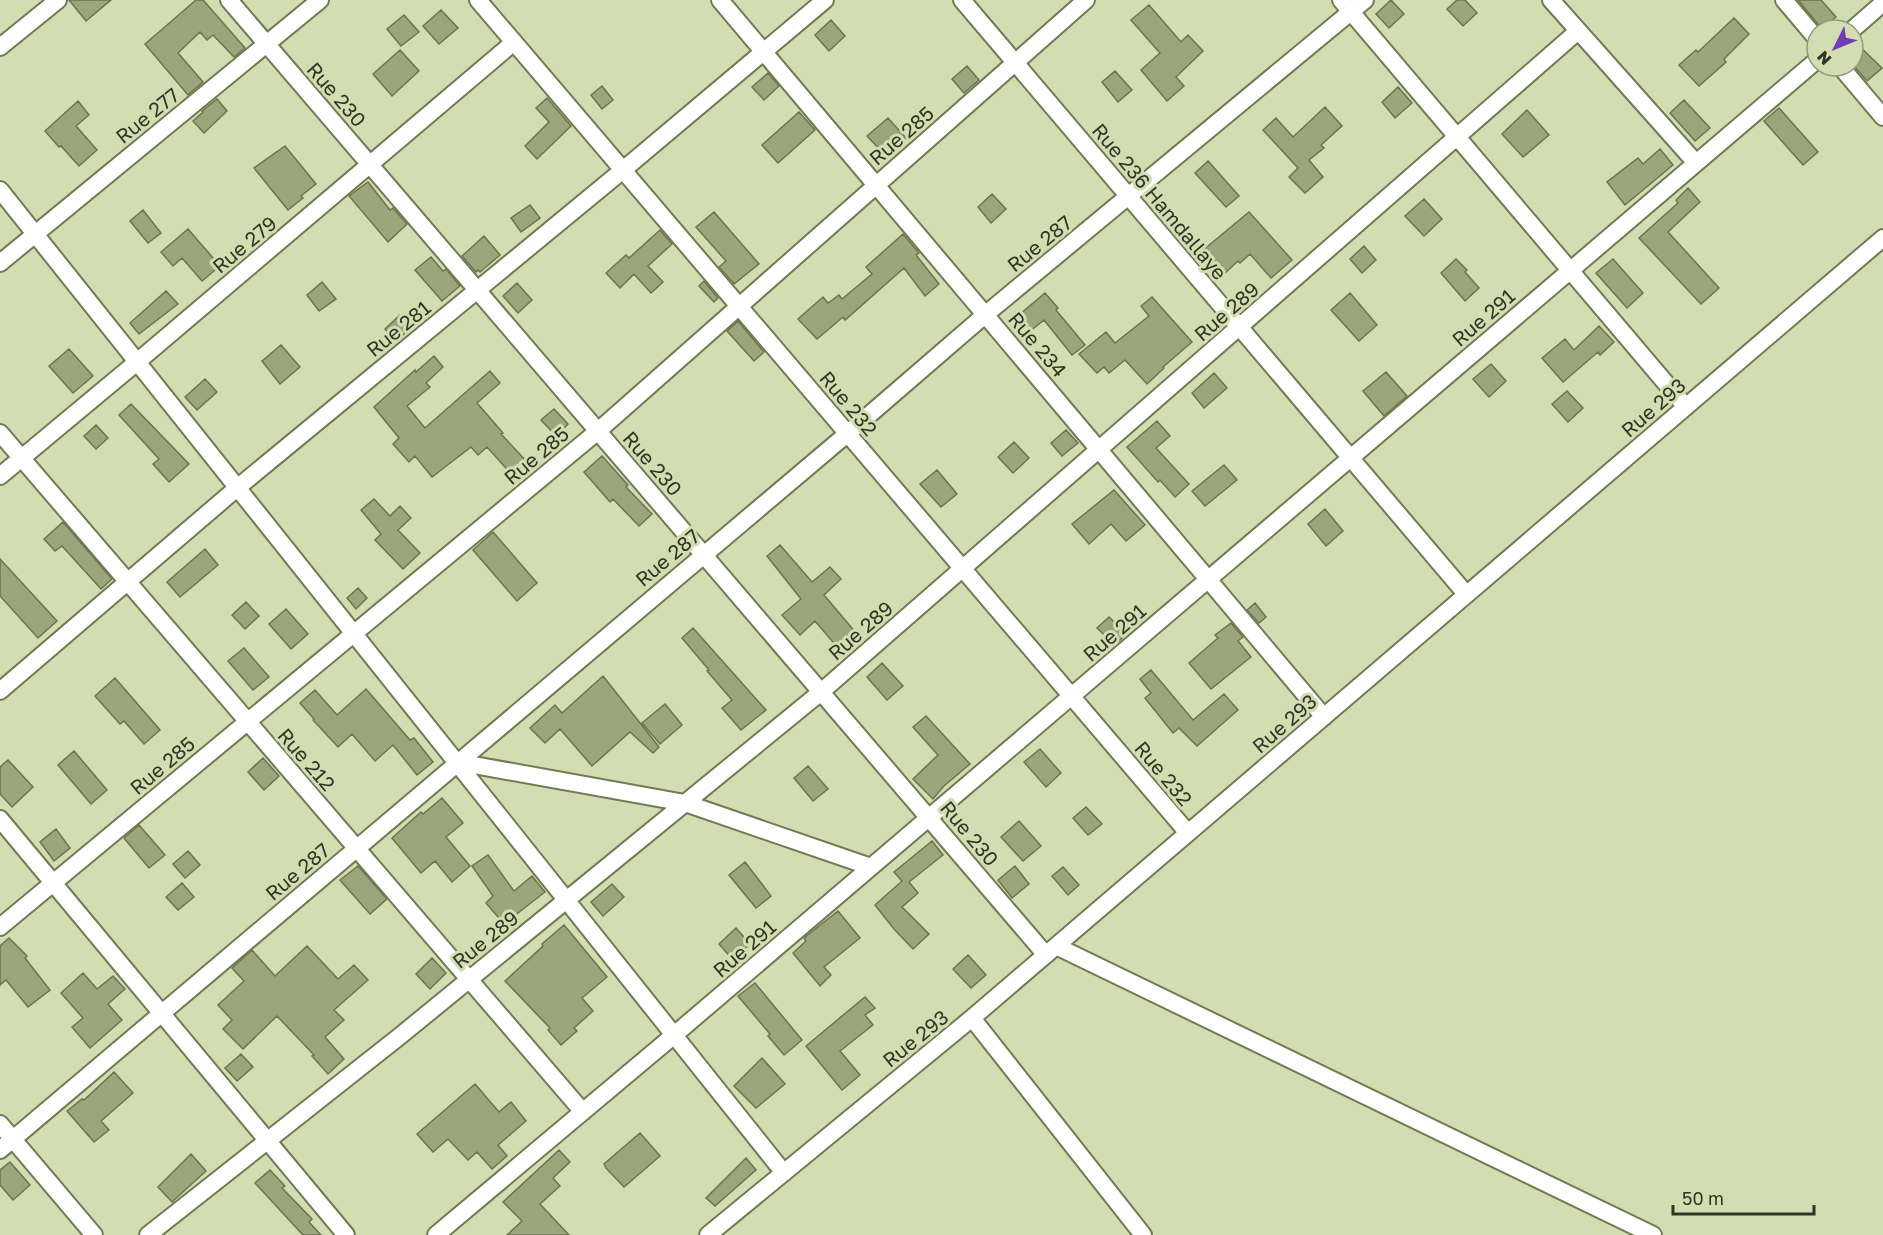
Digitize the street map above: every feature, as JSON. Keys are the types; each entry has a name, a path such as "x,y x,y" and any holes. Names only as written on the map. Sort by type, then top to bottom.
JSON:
{"street":[{"path":"0,47 58,0"},
{"name":"Rue 230","path":"229,0 821,692 930,817 1051,950"},
{"name":"Rue 277","path":"0,263 320,0"},
{"name":"Rue 232","path":"478,0 1188,833"},
{"name":"Rue 234","path":"720,0 1324,717"},
{"name":"Rue 281","path":"0,691 237,488 623,170 825,0"},
{"name":"Rue 236 Hamdallaye","path":"962,0 1466,594"},
{"name":"Rue 285","path":"0,927 598,431 1086,0"},
{"name":"Rue 287","path":"6,1144 986,314 1129,197 1346,6 1365,0"},
{"path":"1551,0 1696,163"},
{"path":"1784,0 1805,25"},
{"path":"1865,19 1883,3"},
{"path":"1346,6 1686,407"},
{"name":"Rue 289","path":"148,1235 400,1036 821,692 1578,31"},
{"name":"Rue 279","path":"0,476 514,42"},
{"name":"Rue 291","path":"436,1235 673,1036 1805,70"},
{"path":"1850,78 1883,117"},
{"path":"0,190 784,1173"},
{"name":"Rue 293","path":"708,1235 972,1018 1883,238"},
{"name":"Rue 212","path":"0,433 583,1112"},
{"path":"457,762 685,803 871,867"},
{"path":"0,819 346,1235"},
{"path":"1051,950 1653,1235"},
{"path":"972,1018 1143,1235"},
{"path":"0,1124 6,1144 94,1235"}],"building":[{"path":"69,0 111,0 86,21"},
{"path":"196,0 203,0 245,48 234,57 213,35 207,40 200,32 178,53 203,82 188,95 145,44"},
{"path":"1391,0 1404,14 1389,28 1376,14"},
{"path":"1457,0 1465,0 1477,13 1463,26 1447,9"},
{"path":"1798,0 1821,0 1836,17 1813,18"},
{"path":"1149,5 1181,42 1188,35 1203,51 1176,77 1184,86 1167,101 1141,70 1160,53 1131,20"},
{"path":"441,10 458,28 439,44 423,26"},
{"path":"404,15 419,32 401,46 387,29"},
{"path":"1734,18 1749,34 1724,59 1726,62 1699,86 1679,65 1696,50 1698,52"},
{"path":"831,20 845,36 829,51 815,35"},
{"path":"400,50 419,71 392,96 373,74"},
{"path":"1865,52 1882,68 1867,81 1864,78"},
{"path":"967,66 979,80 964,93 952,79"},
{"path":"1115,71 1132,90 1118,102 1102,82"},
{"path":"768,73 779,86 764,100 752,87"},
{"path":"602,86 613,100 602,109 591,95"},
{"path":"1398,87 1412,103 1395,118 1382,102"},
{"path":"547,98 571,126 537,159 525,146 549,122 536,108"},
{"path":"217,99 227,111 204,133 193,121"},
{"path":"1684,100 1710,128 1695,141 1670,113"},
{"path":"78,101 89,115 76,126 97,150 79,166 45,131"},
{"path":"1325,107 1342,126 1321,145 1324,148 1309,160 1323,177 1305,193 1289,177 1298,168 1263,130 1276,118 1293,137"},
{"path":"1779,108 1818,152 1803,165 1764,121"},
{"path":"1527,110 1549,135 1523,157 1502,134"},
{"path":"799,112 815,130 778,163 762,145"},
{"path":"888,118 906,138 886,156 867,136"},
{"path":"285,146 316,184 288,210 254,168"},
{"path":"1660,149 1673,165 1625,205 1607,182 1638,158 1643,164"},
{"path":"1208,161 1239,196 1226,207 1195,173"},
{"path":"368,182 390,210 393,208 407,224 388,242 349,196"},
{"path":"1688,188 1700,202 1668,232 1719,288 1701,304 1639,238 1678,203 1676,200"},
{"path":"992,194 1006,209 991,223 978,207"},
{"path":"1424,199 1442,219 1424,236 1405,216"},
{"path":"530,205 540,218 521,232 511,218"},
{"path":"143,210 161,233 148,243 130,221"},
{"path":"714,212 759,264 734,284 719,267 726,261 696,227"},
{"path":"1249,212 1292,260 1271,278 1250,254 1224,274 1202,251"},
{"path":"188,229 220,266 202,281 182,258 173,266 161,252"},
{"path":"660,230 672,244 648,266 663,282 651,293 634,274 620,288 606,273 626,255 629,258"},
{"path":"903,234 919,253 916,255 939,284 925,296 904,268 845,320 843,317 817,339 798,319 823,297 828,303 839,295 842,299 872,274 866,267"},
{"path":"484,236 500,255 480,272 478,270 476,272 462,256"},
{"path":"1364,246 1376,260 1362,273 1350,259"},
{"path":"431,257 443,271 446,269 460,286 442,301 415,270"},
{"path":"1456,259 1479,288 1465,301 1441,273"},
{"path":"1613,259 1643,293 1627,308 1596,273"},
{"path":"704,281 718,298 714,302 699,286"},
{"path":"322,282 336,299 319,311 307,295"},
{"path":"517,283 532,300 518,313 503,296"},
{"path":"166,291 178,304 139,334 130,323"},
{"path":"1045,293 1085,345 1072,355 1044,320 1024,336 1012,321"},
{"path":"1350,293 1377,325 1359,341 1331,310"},
{"path":"1152,297 1192,342 1147,384 1125,360 1109,373 1104,367 1097,373 1079,354 1106,332 1115,343 1149,316 1141,306"},
{"path":"400,315 411,328 396,341 385,329"},
{"path":"738,321 764,352 754,361 727,331"},
{"path":"1599,326 1614,342 1600,355 1598,352 1563,382 1542,358 1565,339 1574,350"},
{"path":"281,345 300,367 280,384 262,361"},
{"path":"69,349 93,376 73,393 49,366"},
{"path":"434,356 443,367 426,383 430,387 407,406 425,428 490,371 500,383 477,403 528,463 513,476 487,447 478,455 471,447 432,477 415,456 409,462 393,444 399,438 374,407"},
{"path":"1491,364 1506,381 1489,397 1473,379"},
{"path":"1386,372 1407,396 1384,416 1363,391"},
{"path":"1214,373 1227,388 1204,408 1192,393"},
{"path":"205,379 217,392 197,410 185,397"},
{"path":"1567,391 1583,408 1568,422 1552,404"},
{"path":"131,404 189,464 169,482 153,464 159,459 119,415"},
{"path":"554,409 568,424 556,436 541,420"},
{"path":"1157,421 1170,436 1156,448 1189,484 1175,497 1160,480 1158,482 1127,447"},
{"path":"96,425 108,438 96,449 84,436"},
{"path":"1066,430 1078,443 1062,456 1051,443"},
{"path":"1014,442 1029,458 1013,473 998,457"},
{"path":"602,456 628,485 626,487 652,514 639,526 613,499 610,502 584,472"},
{"path":"1224,465 1237,480 1205,506 1192,491"},
{"path":"937,470 957,494 941,507 920,484"},
{"path":"1114,490 1145,525 1126,541 1111,524 1089,544 1072,524"},
{"path":"374,499 390,516 400,506 411,518 398,530 420,553 403,569 375,540 381,534 361,510"},
{"path":"1325,509 1343,531 1326,546 1308,524"},
{"path":"63,522 112,579 101,589 62,546 55,551 44,539"},
{"path":"493,532 537,583 517,601 473,550"},
{"path":"780,545 812,582 830,567 841,579 824,595 856,633 838,648 815,621 800,635 782,615 801,599 767,556"},
{"path":"205,549 218,565 180,597 167,582"},
{"path":"0,559 57,621 38,638 0,596"},
{"path":"358,588 367,598 356,609 347,598"},
{"path":"246,602 259,616 245,629 232,615"},
{"path":"1255,603 1266,617 1259,623 1247,610"},
{"path":"286,609 308,634 291,649 269,624"},
{"path":"1109,617 1126,634 1115,645 1097,628"},
{"path":"1231,623 1243,637 1238,641 1251,657 1211,689 1189,663 1218,638 1215,635"},
{"path":"693,628 766,710 741,730 722,708 732,700 682,638"},
{"path":"244,648 269,677 253,690 228,661"},
{"path":"882,663 903,686 887,700 867,677"},
{"path":"1151,670 1193,720 1224,694 1238,710 1197,746 1179,728 1173,733 1145,698 1151,693 1140,679"},
{"path":"603,676 659,747 653,753 630,732 592,766 560,729 545,743 530,728 555,705 562,713"},
{"path":"115,678 160,730 144,744 124,721 120,724 95,696"},
{"path":"366,689 410,740 414,738 433,762 417,775 393,745 375,761 352,734 338,747 300,703 315,690 337,715"},
{"path":"665,704 682,725 660,744 642,723"},
{"path":"926,716 970,764 944,786 933,799 913,779 938,755 913,727"},
{"path":"1040,749 1061,773 1046,787 1024,762"},
{"path":"74,751 107,790 91,804 58,765"},
{"path":"263,758 279,776 264,790 248,772"},
{"path":"8,760 33,787 12,807 0,794 0,767"},
{"path":"808,766 828,789 813,801 794,778"},
{"path":"442,798 463,823 446,837 470,866 452,882 435,861 421,873 392,838 421,812 423,814"},
{"path":"1086,807 1102,824 1088,835 1073,818"},
{"path":"1019,821 1041,846 1023,861 1001,837"},
{"path":"139,825 165,855 149,868 124,838"},
{"path":"56,829 70,848 54,861 40,842"},
{"path":"932,841 943,855 909,882 918,893 902,907 929,934 913,949 875,905 902,881 894,872"},
{"path":"188,851 200,865 185,878 173,864"},
{"path":"488,855 514,891 532,876 545,892 504,924 486,903 493,896 472,866"},
{"path":"745,862 771,896 756,908 729,875"},
{"path":"358,866 387,899 370,914 340,880"},
{"path":"1015,866 1029,884 1012,898 998,880"},
{"path":"1063,867 1079,885 1068,895 1052,876"},
{"path":"182,883 194,897 178,910 166,897"},
{"path":"612,884 624,897 603,916 591,902"},
{"path":"838,911 860,938 824,967 831,975 820,986 793,953 806,941 804,938"},
{"path":"564,925 607,977 582,998 593,1011 574,1028 577,1031 561,1045 548,1030 550,1028 505,981"},
{"path":"736,928 750,944 733,960 719,944"},
{"path":"9,938 27,956 25,958 50,990 28,1007 6,980 0,985 0,946"},
{"path":"307,946 338,979 354,965 368,980 334,1010 344,1020 325,1037 344,1059 328,1074 312,1056 314,1055 277,1016 243,1049 223,1029 232,1020 218,1005 244,981 232,968 252,950 275,976"},
{"path":"968,955 986,975 971,988 953,969"},
{"path":"432,958 446,973 430,989 416,974"},
{"path":"83,973 97,989 113,976 125,989 108,1004 122,1020 90,1048 72,1027 83,1018 61,993"},
{"path":"755,983 802,1040 784,1055 768,1036 770,1034 738,996"},
{"path":"865,997 875,1008 865,1015 873,1025 840,1051 860,1075 842,1090 806,1046"},
{"path":"241,1054 253,1067 237,1081 225,1068"},
{"path":"762,1058 785,1084 756,1108 734,1086"},
{"path":"114,1072 133,1093 101,1121 109,1130 94,1142 67,1111 82,1099 84,1100"},
{"path":"475,1084 499,1112 511,1102 526,1121 498,1145 507,1156 492,1169 477,1152 468,1160 448,1139 433,1152 417,1134"},
{"path":"640,1133 660,1156 624,1187 604,1164"},
{"path":"559,1150 570,1162 553,1178 560,1186 540,1204 569,1235 507,1235 522,1221 503,1202"},
{"path":"191,1154 206,1171 172,1202 158,1187"},
{"path":"746,1158 756,1170 715,1206 706,1198"},
{"path":"10,1162 30,1185 13,1200 0,1185 0,1170"},
{"path":"270,1170 285,1186 282,1188 312,1219 309,1222 321,1235 303,1235 255,1183"}]}
